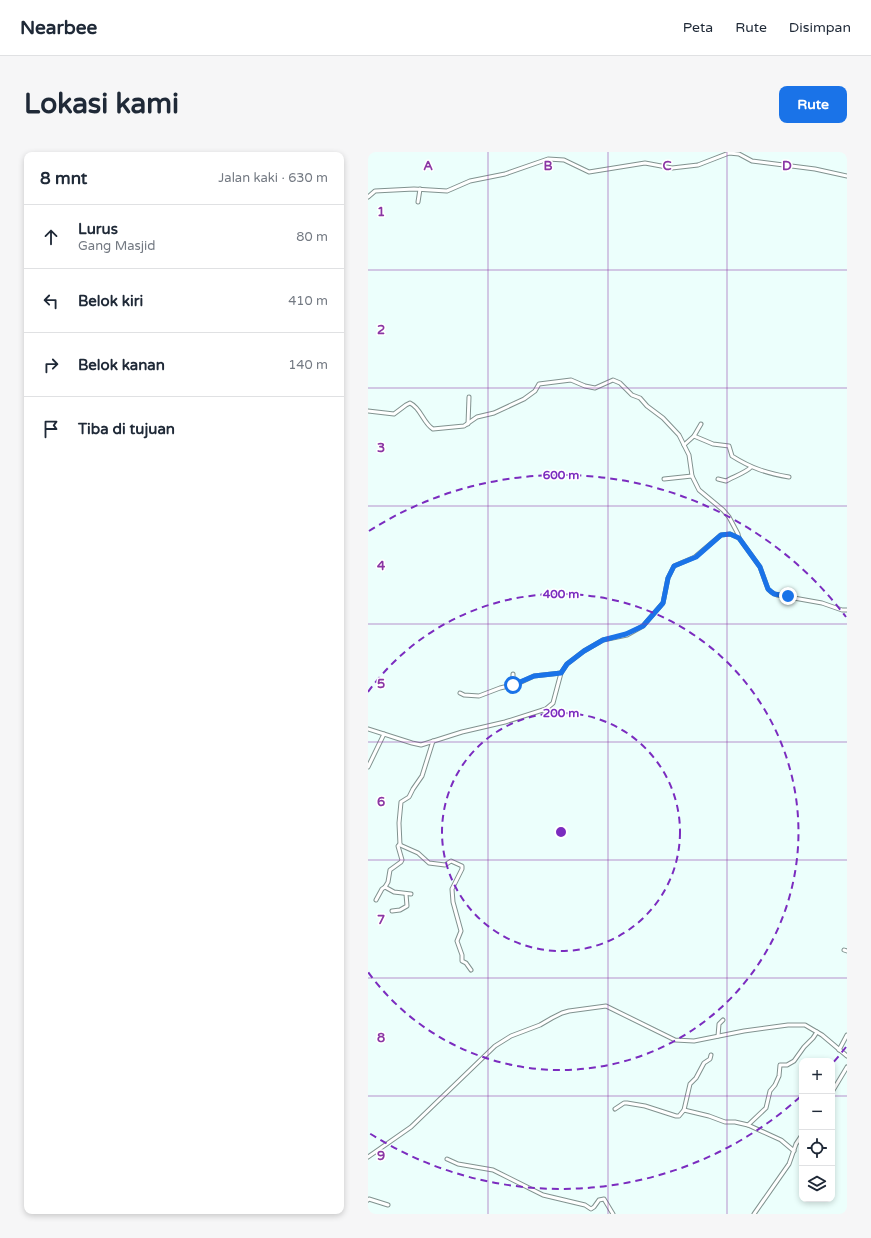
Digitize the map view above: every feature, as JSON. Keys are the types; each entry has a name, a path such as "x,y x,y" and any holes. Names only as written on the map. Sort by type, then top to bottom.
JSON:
{"street":[{"path":"368,197 375,191 420,189 448,191 470,181 489,178 548,159 564,160 589,172 645,163 672,168 698,165 729,153 735,153 752,161 815,169 847,176"},
{"path":"418,202 420,189"},
{"path":"368,411 394,414 410,403 415,406 429,426 433,429 460,427 468,424 477,417 494,413 524,399 535,391 539,384 571,380 594,388 614,380 620,383 632,395 640,398 647,406 663,418 679,435 690,455 692,476 702,494 723,510 729,517 739,538 760,567 771,592 777,595 822,603 842,610 847,610"},
{"path":"468,424 469,397"},
{"path":"684,446 694,436 701,424"},
{"path":"694,436 712,444 729,446 732,456 751,467 768,474 789,477"},
{"path":"718,479 726,481 740,473 747,472 751,467"},
{"path":"664,479 692,476"},
{"path":"368,729 421,745 462,732 534,714 546,709 553,703 561,673 567,664 584,651 603,640 626,634 643,626 663,603 668,578 674,566 696,557 721,535 730,534 739,538"},
{"path":"460,693 464,695 479,696 513,685 534,676 561,673"},
{"path":"513,674 513,685"},
{"path":"368,767 384,734"},
{"path":"376,900 388,882 390,870 402,860 398,846 400,844 398,823 401,802 409,797 422,776 433,741"},
{"path":"400,844 408,850 418,853 430,863 445,865 451,860 462,866 452,893 461,931 457,941 462,955 462,961 466,963 471,970"},
{"path":"385,887 394,892 411,894"},
{"path":"392,910 400,910 407,906 406,894"},
{"path":"368,1157 412,1127 495,1046 511,1036 540,1026 552,1018 569,1011 606,1006 675,1040 694,1041 744,1031 796,1024 805,1025 817,1032 847,1056"},
{"path":"718,1036 719,1024 723,1020"},
{"path":"748,1125 766,1108 770,1091 779,1076 780,1065 794,1061 817,1032"},
{"path":"839,1050 847,1035"},
{"path":"615,1109 624,1103 645,1106 679,1116 684,1110 690,1084 696,1078 704,1064 710,1059 711,1055"},
{"path":"835,1087 847,1067"},
{"path":"684,1110 709,1116 725,1122 735,1122 748,1125 781,1140 794,1151"},
{"path":"754,1214 789,1164 799,1141"},
{"path":"447,1159 458,1164 493,1170 543,1195 591,1209 599,1200 604,1199 614,1214"},
{"path":"368,1200 369,1199 388,1205"}],"route":[{"path":"513,685 534,676 561,673 567,664 572,660 603,640 616,638 639,629 663,603 668,578 674,566 696,557 717,538 724,534 730,534 739,538 760,567 768,589 771,592 777,595 788,596"}]}
